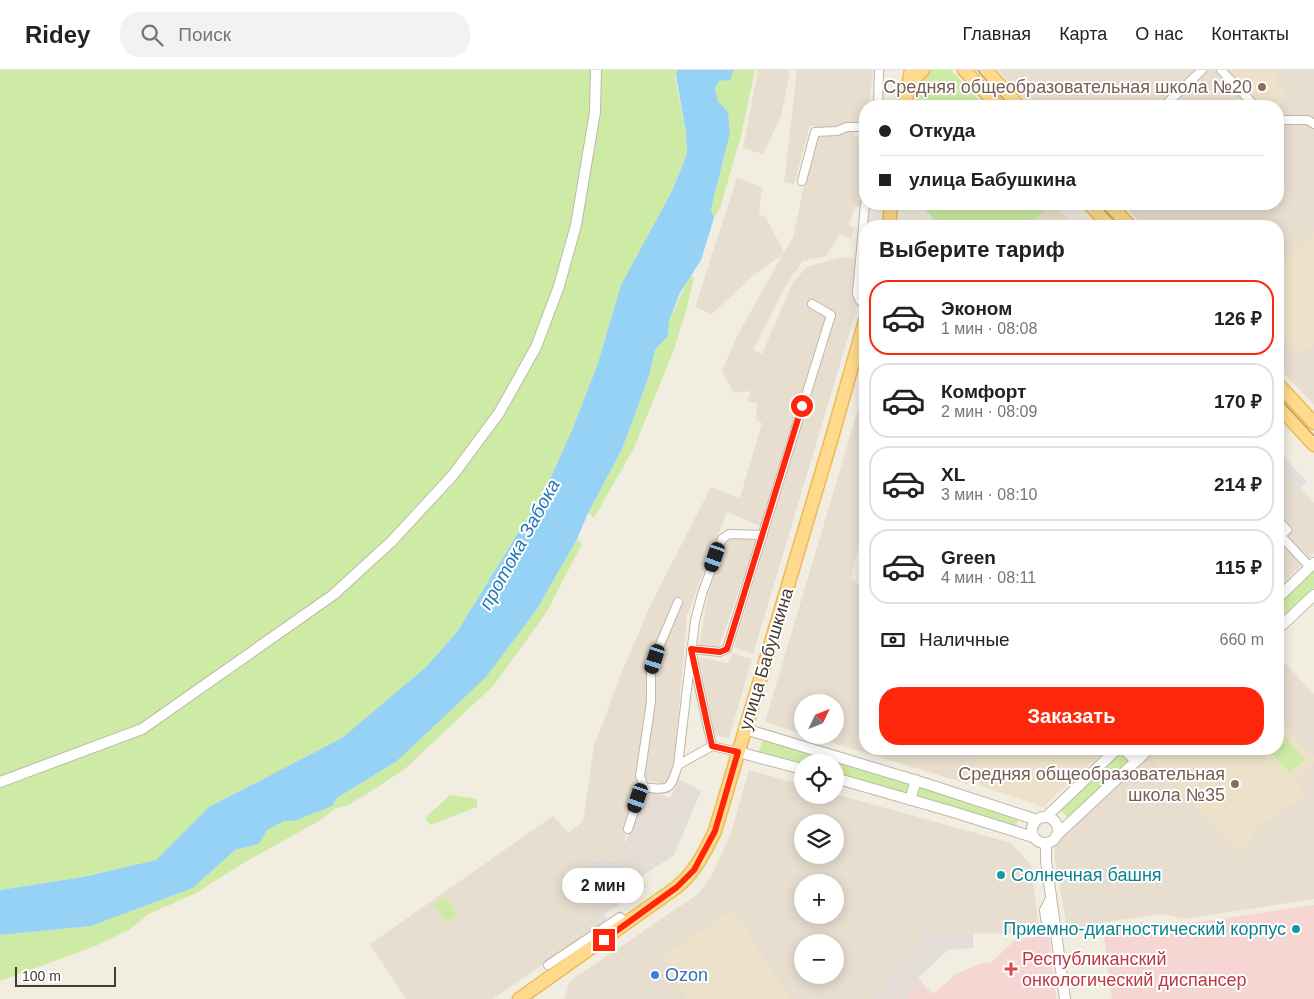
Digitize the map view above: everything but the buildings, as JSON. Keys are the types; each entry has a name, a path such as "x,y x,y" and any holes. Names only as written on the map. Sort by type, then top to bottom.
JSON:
{"main road":[{"path":"904,70 907,88"},
{"path":"905,100 911,70"},
{"path":"907,88 923,70"},
{"path":"964,70 992,100"},
{"path":"986,70 1014,100"},
{"path":"1095,210 1104,220"},
{"path":"1115,210 1124,220"},
{"name":"улица Бабушкина","path":"519,999 677,887 694,870 715,831 859,357"},
{"path":"1284,390 1314,423"},
{"path":"1284,412 1314,445"}],"street":[{"path":"0,782 142,729 333,595 392,541 454,475 499,413 536,348 559,286 576,225 595,112 596,70"},
{"path":"878,100 879,70"},
{"path":"1170,100 1202,70"},
{"path":"1220,70 1249,100"},
{"path":"1284,120 1308,120 1314,124"},
{"path":"802,181 815,132 837,131 847,127 859,128"},
{"path":"859,274 857,294 859,299"},
{"path":"691,649 720,652 727,649 831,315 812,304"},
{"path":"644,787 663,790 669,787 678,766 695,621 702,594 722,539 729,534 763,535"},
{"path":"1284,541 1312,565 1284,592"},
{"path":"1284,623 1314,595"},
{"path":"628,829 638,798 644,787 640,776 651,702 651,670 658,647 678,602"},
{"path":"691,649 712,746"},
{"path":"745,729 1041,818 1050,818 1056,823 1058,834"},
{"path":"678,766 712,746 794,767"},
{"path":"1034,837 1032,829 1041,818 1110,755"},
{"path":"1130,755 1136,761"},
{"path":"844,781 1034,837 1039,842 1046,843 1053,841 1058,834 1142,755"},
{"path":"910,800 916,780"},
{"path":"1046,843 1065,999"},
{"path":"548,965 620,917 627,923"}],"shaded area":[{"path":"758,70 789,70 781,116 763,154 743,148"},
{"path":"797,70 873,70 870,100 859,100 859,127 825,129 810,125 794,184 784,183"},
{"path":"998,70 1230,70 1258,100 1026,100"},
{"name":"Средняя общеобразовательная школа №20","path":"1230,70 1280,70 1271,79 1286,96 1282,100 1258,100"},
{"path":"1280,70 1314,70 1314,233 1284,261 1284,220 1138,220 1129,210 1284,210 1284,100 1282,100 1286,96 1271,79"},
{"path":"851,128 855,129 853,136 859,137 859,207 855,206 849,225 855,228 851,238 840,234 826,256 803,261 786,285 753,350 762,354 793,282 807,267 842,257 859,259 855,314 753,654 734,647 833,322 826,317 760,526 727,512 687,617 675,754 670,780 665,785 647,780 643,768 654,668 680,598 676,598 663,626 648,669 648,705 621,861 594,860 572,876 601,924 493,999 406,999 370,944 553,816 569,833 583,821 594,746 621,674 652,602 711,487 740,498 762,423 756,420 757,403 747,401 751,391 734,393 722,371 735,340 783,254 755,274 712,314 695,307 737,178 762,187 759,214 766,218 784,252 793,238 815,132"},
{"path":"1045,210 1060,210 1069,220 1035,220"},
{"path":"1314,233 1314,342 1299,355 1284,339 1284,261"},
{"path":"1284,339 1299,355 1314,342 1314,405 1284,373"},
{"path":"859,406 859,545 851,579 859,584 859,751 837,744 844,744 844,694 794,694 794,731 765,722"},
{"path":"1284,457 1307,482 1297,491 1284,477"},
{"path":"1284,469 1314,503 1314,553 1284,582"},
{"path":"731,538 757,540 718,649 699,647 707,598 726,541"},
{"path":"732,653 752,659 729,738 715,735 699,657 728,663"},
{"path":"1284,662 1314,694 1314,899 1185,919 1161,914 1106,922 1068,932 1054,855 1056,842 1150,755 1284,755"},
{"name":"Средняя общеобразовательная школа №35","path":"1284,724 1314,757 1314,762 1295,782 1305,793 1276,817 1268,819 1251,834 1253,837 1239,853 1148,755 1284,755"},
{"path":"873,755 978,755 968,784"},
{"path":"978,755 1100,755 1043,807 980,786 974,768"},
{"path":"749,770 794,783 794,804 844,804 844,797 1011,843 1031,865 1039,929 1011,934 923,932 903,965 873,999 564,999 570,981 698,894 712,875 731,833"},
{"path":"679,779 701,791 674,855 642,876 646,887 604,914 607,920 601,924 572,876 595,860 621,861 623,846 650,790 670,798"},
{"path":"1314,905 1314,999 1112,999 1103,928 1143,922 1144,930"},
{"path":"733,910 791,999 688,999 661,958"},
{"path":"923,932 973,933 973,948 948,950 918,978 922,983 906,999 873,999 903,965"},
{"name":"Республиканский онкологический диспансер","path":"1049,934 1056,999 906,999 922,983 933,994 956,974 980,964 991,963 1015,940"}],"green space":[{"path":"0,70 677,70 675,77 686,133 687,154 672,191 621,285 597,366 572,430 547,486 457,632 426,667 342,738 209,807 156,860 83,877 0,890"},
{"path":"734,70 755,70 741,136 720,208 714,218 711,209 730,133 728,112 718,101 715,89 719,81 730,80"},
{"path":"929,70 950,70 979,100 915,100 916,91"},
{"path":"925,210 1045,210 1035,220 935,220"},
{"path":"690,275 694,278 673,352 634,448 594,518 588,513 622,449 649,376 655,350 668,336 669,321"},
{"path":"577,539 582,544 546,613 494,685 406,768 347,806 336,808 319,821 245,862 196,893 149,914 129,930 93,947 0,981 0,935 91,926 193,888 235,850 259,844 267,830 284,820 294,821 337,798 397,761 537,609"},
{"path":"1314,569 1314,588 1284,616 1284,597"},
{"path":"1284,736 1305,759 1290,773 1273,755 1284,755"},
{"path":"763,738 817,754 794,754 794,762 759,752"},
{"path":"1118,755 1124,755 1129,761 1069,819 1060,809"},
{"path":"844,762 911,782 908,794 844,776"},
{"path":"918,786 1019,816 1016,828 915,798"},
{"path":"450,795 477,799 477,807 430,825 425,818"},
{"path":"446,896 458,914 447,923 433,905"}],"water":[{"name":"протока Забока","path":"677,70 734,70 730,80 719,81 715,89 718,101 728,112 730,133 711,209 714,218 701,260 680,293 669,321 668,336 655,350 649,376 622,449 588,513 577,539 537,609 486,677 397,761 337,798 332,806 294,821 284,821 267,830 259,844 235,850 193,888 91,926 0,935 0,890 83,877 156,860 209,807 342,738 426,667 457,632 547,486 572,430 597,366 621,285 672,191 687,154 686,133 676,75"}],"tram line":[{"path":"977,70 1004,100"},
{"path":"1104,210 1113,220"},
{"path":"1284,404 1314,436"}],"place":[{"name":"Средняя общеобразовательная школа №20","path":"1262,87"},
{"name":"Средняя общеобразовательная школа №35","path":"1235,784"},
{"name":"Солнечная башня","path":"1001,875"},
{"name":"Приемно-диагностический корпус","path":"1296,929"},
{"name":"Республиканский онкологический диспансер","path":"1011,969"},
{"name":"Ozon","path":"655,975"}],"route":[{"path":"604,940 686,879 694,870 715,831 738,752 712,746 691,649 720,652 727,649 802,406"}]}
